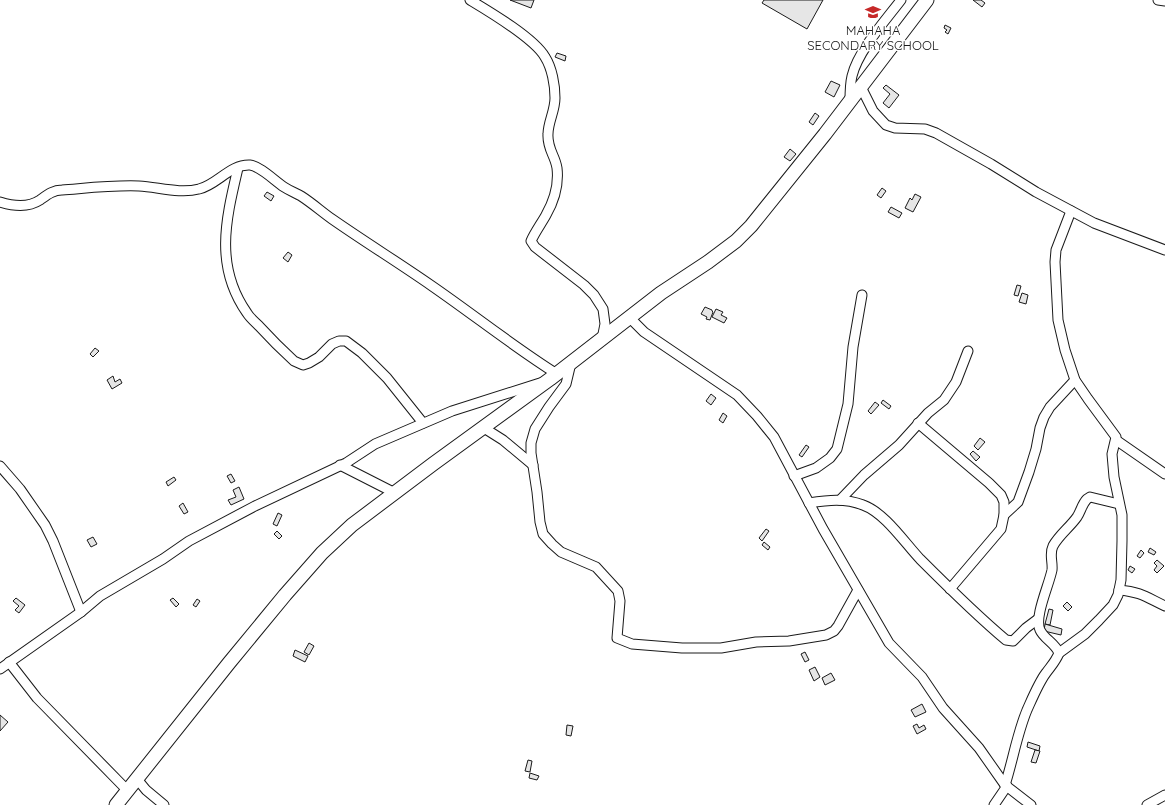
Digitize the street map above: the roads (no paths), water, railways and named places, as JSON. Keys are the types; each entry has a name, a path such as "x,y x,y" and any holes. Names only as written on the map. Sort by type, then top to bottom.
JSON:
{"main road":[{"path":"116,805 285,595 313,564 352,525 554,377 662,293 736,241 751,226 794,174 927,0"}],"street":[{"path":"470,0 521,34 545,57 552,77 555,98 553,113 548,130 548,141 555,158 557,182 556,192 552,202 531,241 535,247 584,285 594,295 603,309 604,324 602,339"},
{"path":"850,101 852,75 856,64 901,0"},
{"path":"1158,0 1165,1"},
{"path":"861,87 873,111 886,125 895,128 917,128 936,133 1071,211 1107,229 1165,250"},
{"path":"0,202 13,206 29,205 54,191 101,187 138,186 187,191 198,190 210,186 230,171 248,165 259,169 285,188 300,196 395,260 517,348 554,377"},
{"path":"238,168 228,214 225,240 228,273 234,289 247,313 294,361 303,365 319,357 332,344 339,341 346,341 352,344 387,378 423,423"},
{"path":"994,805 1006,785 1018,734 1045,674 1054,664 1059,653 1085,634 1113,605 1121,580 1122,515 1114,477 1112,454 1116,440 1114,433 1075,380 1065,350 1058,320 1055,262 1059,243 1071,211"},
{"path":"794,476 816,468 830,458 837,449 848,404 853,347 862,295"},
{"path":"630,318 644,332 737,395 757,416 774,437 823,530 889,643 922,677 943,708 979,748 1006,785 1028,803"},
{"path":"840,500 864,475 899,445 918,423 944,400 956,382 968,351"},
{"path":"571,364 566,384 535,429 532,443 531,453 540,522 543,534 561,552 596,567 618,591 620,601 617,638 632,644 682,648 720,648 756,642 789,641 826,635 834,631 838,626 858,590"},
{"path":"0,669 81,612 100,596 163,559 189,541 255,506 340,465 375,444 423,423 452,411 554,377"},
{"path":"1004,514 1018,502 1036,450 1040,428 1044,417 1050,407 1075,380"},
{"path":"918,423 989,483 1001,495 1004,502 1004,514 1001,529 950,589"},
{"path":"484,428 503,440 533,465"},
{"path":"1116,440 1165,474"},
{"path":"340,465 395,493"},
{"path":"0,466 20,489 45,525 53,541 81,612"},
{"path":"1059,653 1057,647 1039,630 1038,619 1052,569 1051,557 1053,547 1077,517 1084,502 1090,497 1119,504"},
{"path":"809,503 828,500 848,500 864,505 876,513 891,526 906,544 950,589 1009,642 1013,641 1038,619"},
{"path":"1119,590 1134,591 1165,606"},
{"path":"9,662 37,698 128,790"},
{"path":"137,779 146,790 164,805"},
{"path":"1147,805 1165,794"}],"place":[{"name":"MAHAHA SECONDARY SCHOOL","path":"873,12"}]}
